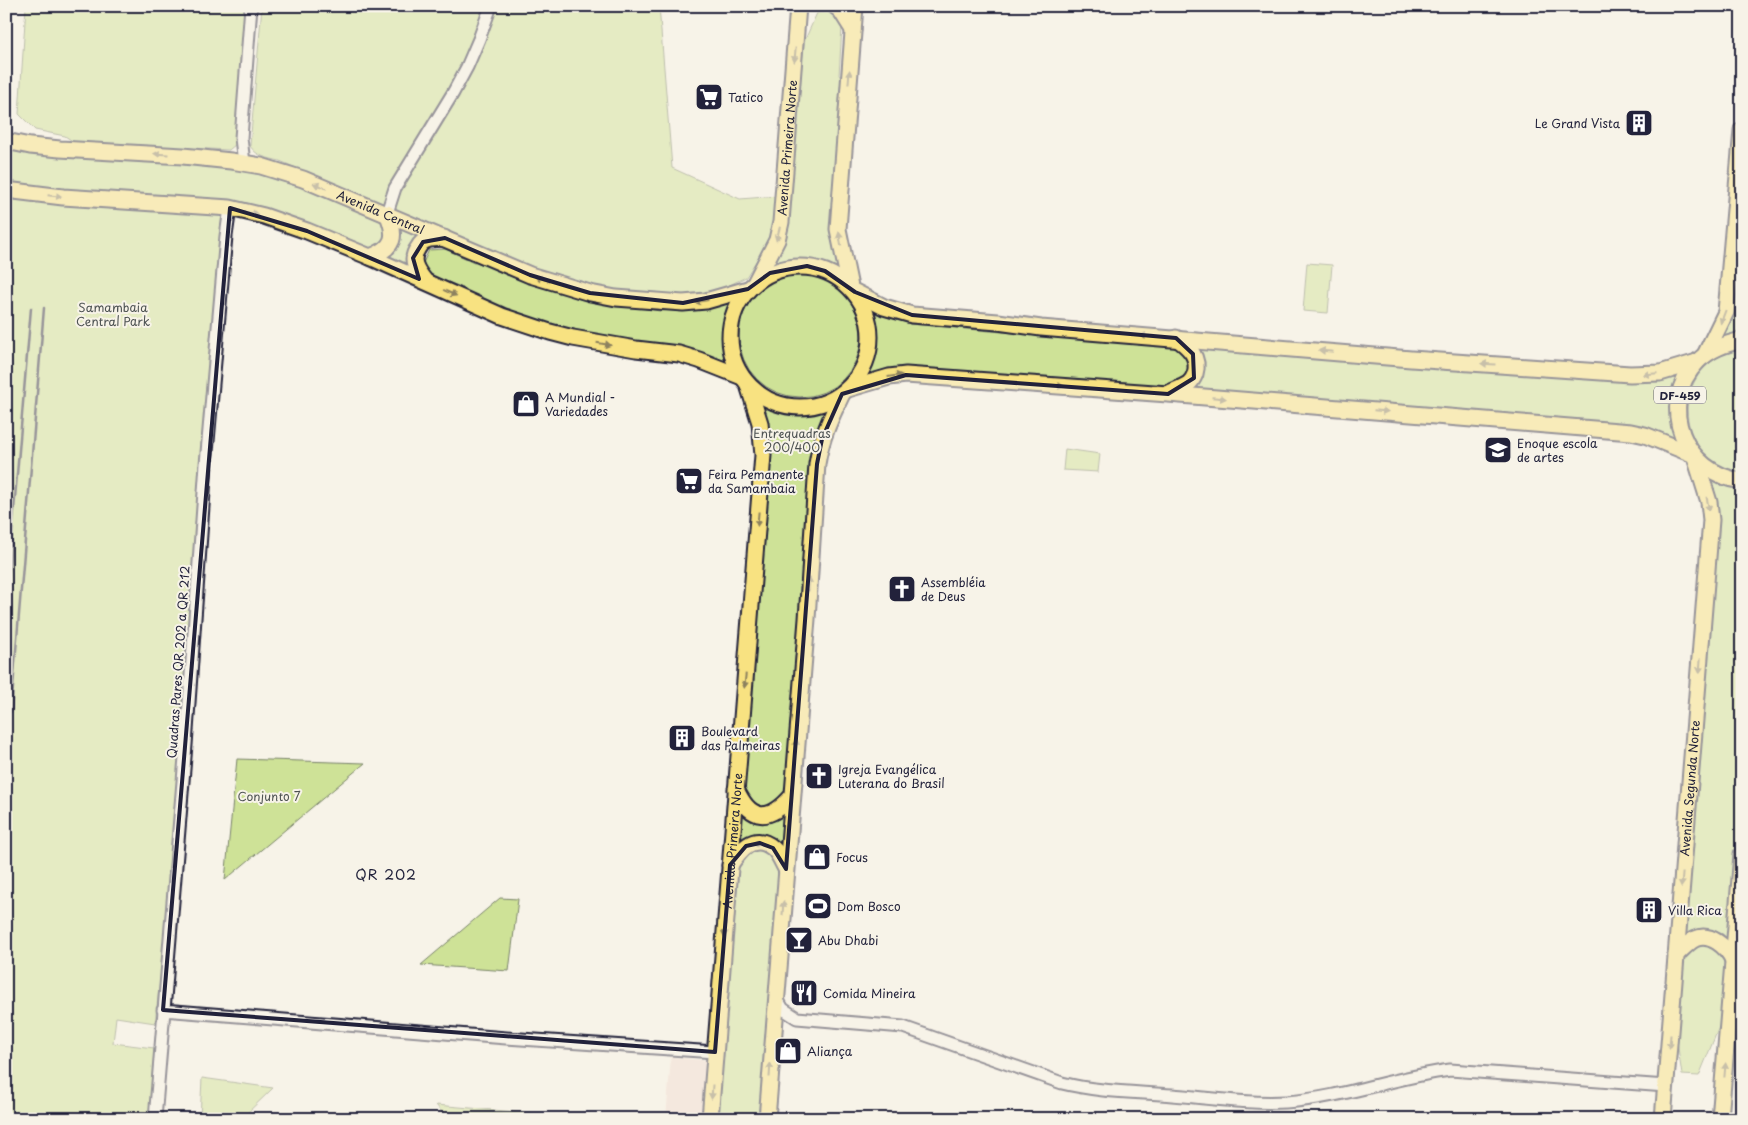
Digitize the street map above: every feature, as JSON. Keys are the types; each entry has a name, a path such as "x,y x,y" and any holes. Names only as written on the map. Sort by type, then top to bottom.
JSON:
{"main road":[{"path":"835,6 841,11 853,30"},
{"path":"767,1119 818,464 822,439 830,418 845,391 864,367 869,354 870,332 866,311 853,290 838,229 855,6"},
{"name":"Avenida Primeira Norte","path":"751,286 777,240 782,222 802,10"},
{"path":"1701,359 1726,312 1742,130"},
{"name":"Avenida Central","path":"6,141 60,149 183,156 238,162 303,179 530,275 590,293 616,298 683,303 706,301 751,286"},
{"path":"6,190 62,197 230,208 264,216 307,231 370,257 502,316 573,338 679,354 700,360 745,381"},
{"path":"370,257 381,253 389,246 394,234 380,211"},
{"path":"424,281 417,271 413,258 415,252 419,246 428,240 445,238"},
{"path":"1693,456 1645,435 1631,432 1168,394 906,375 889,377 845,391 824,404 804,408 783,406 764,398 745,381 734,363 730,348 730,332 736,309 751,286 770,273 788,267 807,266 825,270 838,277 853,290 884,307 912,316 1401,358 1630,374 1660,373 1701,359 1723,345 1742,340"},
{"path":"1168,394 1189,383 1194,378 1196,368 1194,354 1176,338"},
{"name":"DF-459","path":"1701,359 1684,382 1678,405 1678,417 1682,436 1693,456 1710,471 1730,480 1742,481"},
{"name":"Avenida Primeira Norte","path":"710,1119 763,455 760,423 745,381"},
{"name":"Avenida Segunda Norte","path":"1663,1119 1711,520 1709,502 1693,456"},
{"path":"736,789 746,807 753,812 768,815 778,810 792,796"},
{"path":"730,865 739,852 753,842 773,848 786,869"},
{"path":"1720,1119 1742,854"},
{"path":"1676,955 1695,939 1705,937 1724,946 1733,960"}],"street":[{"path":"238,162 242,138 251,6"},
{"path":"380,211 453,93 480,40 491,6"},
{"name":"Quadras Pares QR 202 a QR 212","path":"155,1119 186,745 206,464 230,208"},
{"path":"776,998 783,1009 797,1018"},
{"path":"163,1010 506,1038 715,1052"},
{"path":"774,1030 786,1022 797,1018 903,1027 1076,1087 1254,1101 1286,1102 1322,1097 1450,1070 1666,1086"}],"highlighted area":[{"path":"230,208 307,231 419,279 413,258 423,242 445,238 530,275 590,293 683,303 748,289 770,273 807,266 825,271 855,292 912,315 1176,338 1193,354 1194,378 1168,394 906,375 842,394 822,439 817,464 786,869 773,848 760,843 746,846 730,865 715,1052 163,1010"}],"shaded area":[{"path":"671,1057 716,1061 712,1119 666,1119"}],"green space":[{"path":"26,6 250,6 239,134 236,144 229,150 74,142 65,136 35,130 19,114"},
{"path":"262,6 659,6 672,168 740,199 778,196 774,233 746,277 709,295 660,296 590,288 529,268 280,161 256,153 250,146"},
{"path":"828,11 837,15 842,26 839,75 844,82 831,239 842,270 807,260 791,261 772,266 787,235 804,42 817,13"},
{"path":"6,148 242,168 318,191 342,201 345,206 387,224 390,233 375,250 335,233 327,234 298,222 6,188"},
{"name":"Samambaia Central Park","path":"6,197 225,214 189,729 155,1023 116,1017 113,1043 154,1048 150,1119 6,1119"},
{"path":"1742,212 1742,335 1723,338 1733,313"},
{"path":"396,222 426,235 412,270 382,256"},
{"path":"445,249 474,262 479,260 524,280 585,299 660,311 710,307 730,299 722,332 723,348 728,366 602,342 506,311 470,296 466,289 425,273 423,263 429,250"},
{"path":"1307,263 1332,265 1328,313 1303,311"},
{"path":"800,275 812,276 823,280 834,285 843,293 851,302 856,313 860,324 860,348 856,359 851,370 843,379 834,387 823,392 812,396 800,397 788,396 777,392 766,387 757,379 749,370 744,359 740,348 739,336 740,324 744,313 749,302 757,293 766,285 777,280 788,276"},
{"path":"872,305 910,324 1175,347 1188,355 1191,368 1187,379 1168,387 864,379 873,362 876,344"},
{"path":"1190,346 1546,376 1685,368 1678,444 1185,391 1194,383"},
{"path":"1742,349 1742,472 1717,464 1697,445 1690,428 1687,411 1690,394 1696,378 1708,365 1723,355"},
{"name":"Entrequadras 200/400","path":"755,400 785,413 809,414 831,407 823,424 762,1119 714,1119 767,455"},
{"path":"1065,449 1100,454 1098,472 1063,470"},
{"path":"1704,474 1733,487 1742,488 1742,796 1730,944 1723,934 1707,929 1688,937 1686,941 1715,537"},
{"name":"Conjunto 7","path":"237,759 365,763 225,880"},
{"path":"500,898 518,899 509,971 421,965"},
{"path":"1703,942 1723,948 1723,1017 1699,1076 1682,1075 1676,1034 1681,967 1691,947"},
{"path":"202,1078 273,1088 241,1119 200,1119"},
{"path":"436,1105 539,1114 538,1119 448,1119"}],"railway":[{"path":"6,605 31,308"},
{"path":"11,712 44,308"}],"place":[{"name":"Tatico","path":"709,97"},
{"name":"Le Grand Vista","path":"1639,123"},
{"name":"A Mundial - Variedades","path":"526,404"},
{"name":"Enoque escola de artes","path":"1498,450"},
{"name":"Feira Pemanente da Samambaia","path":"689,481"},
{"name":"Assembléia de Deus","path":"902,589"},
{"name":"Boulevard das Palmeiras","path":"682,738"},
{"name":"Igreja Evangélica Luterana do Brasil","path":"819,776"},
{"name":"Focus","path":"817,857"},
{"name":"Dom Bosco","path":"818,906"},
{"name":"Villa Rica","path":"1649,910"},
{"name":"Abu Dhabi","path":"799,940"},
{"name":"Comida Mineira","path":"804,993"},
{"name":"Aliança","path":"788,1051"}],"district":[{"name":"QR 202","path":"386,874"}]}
